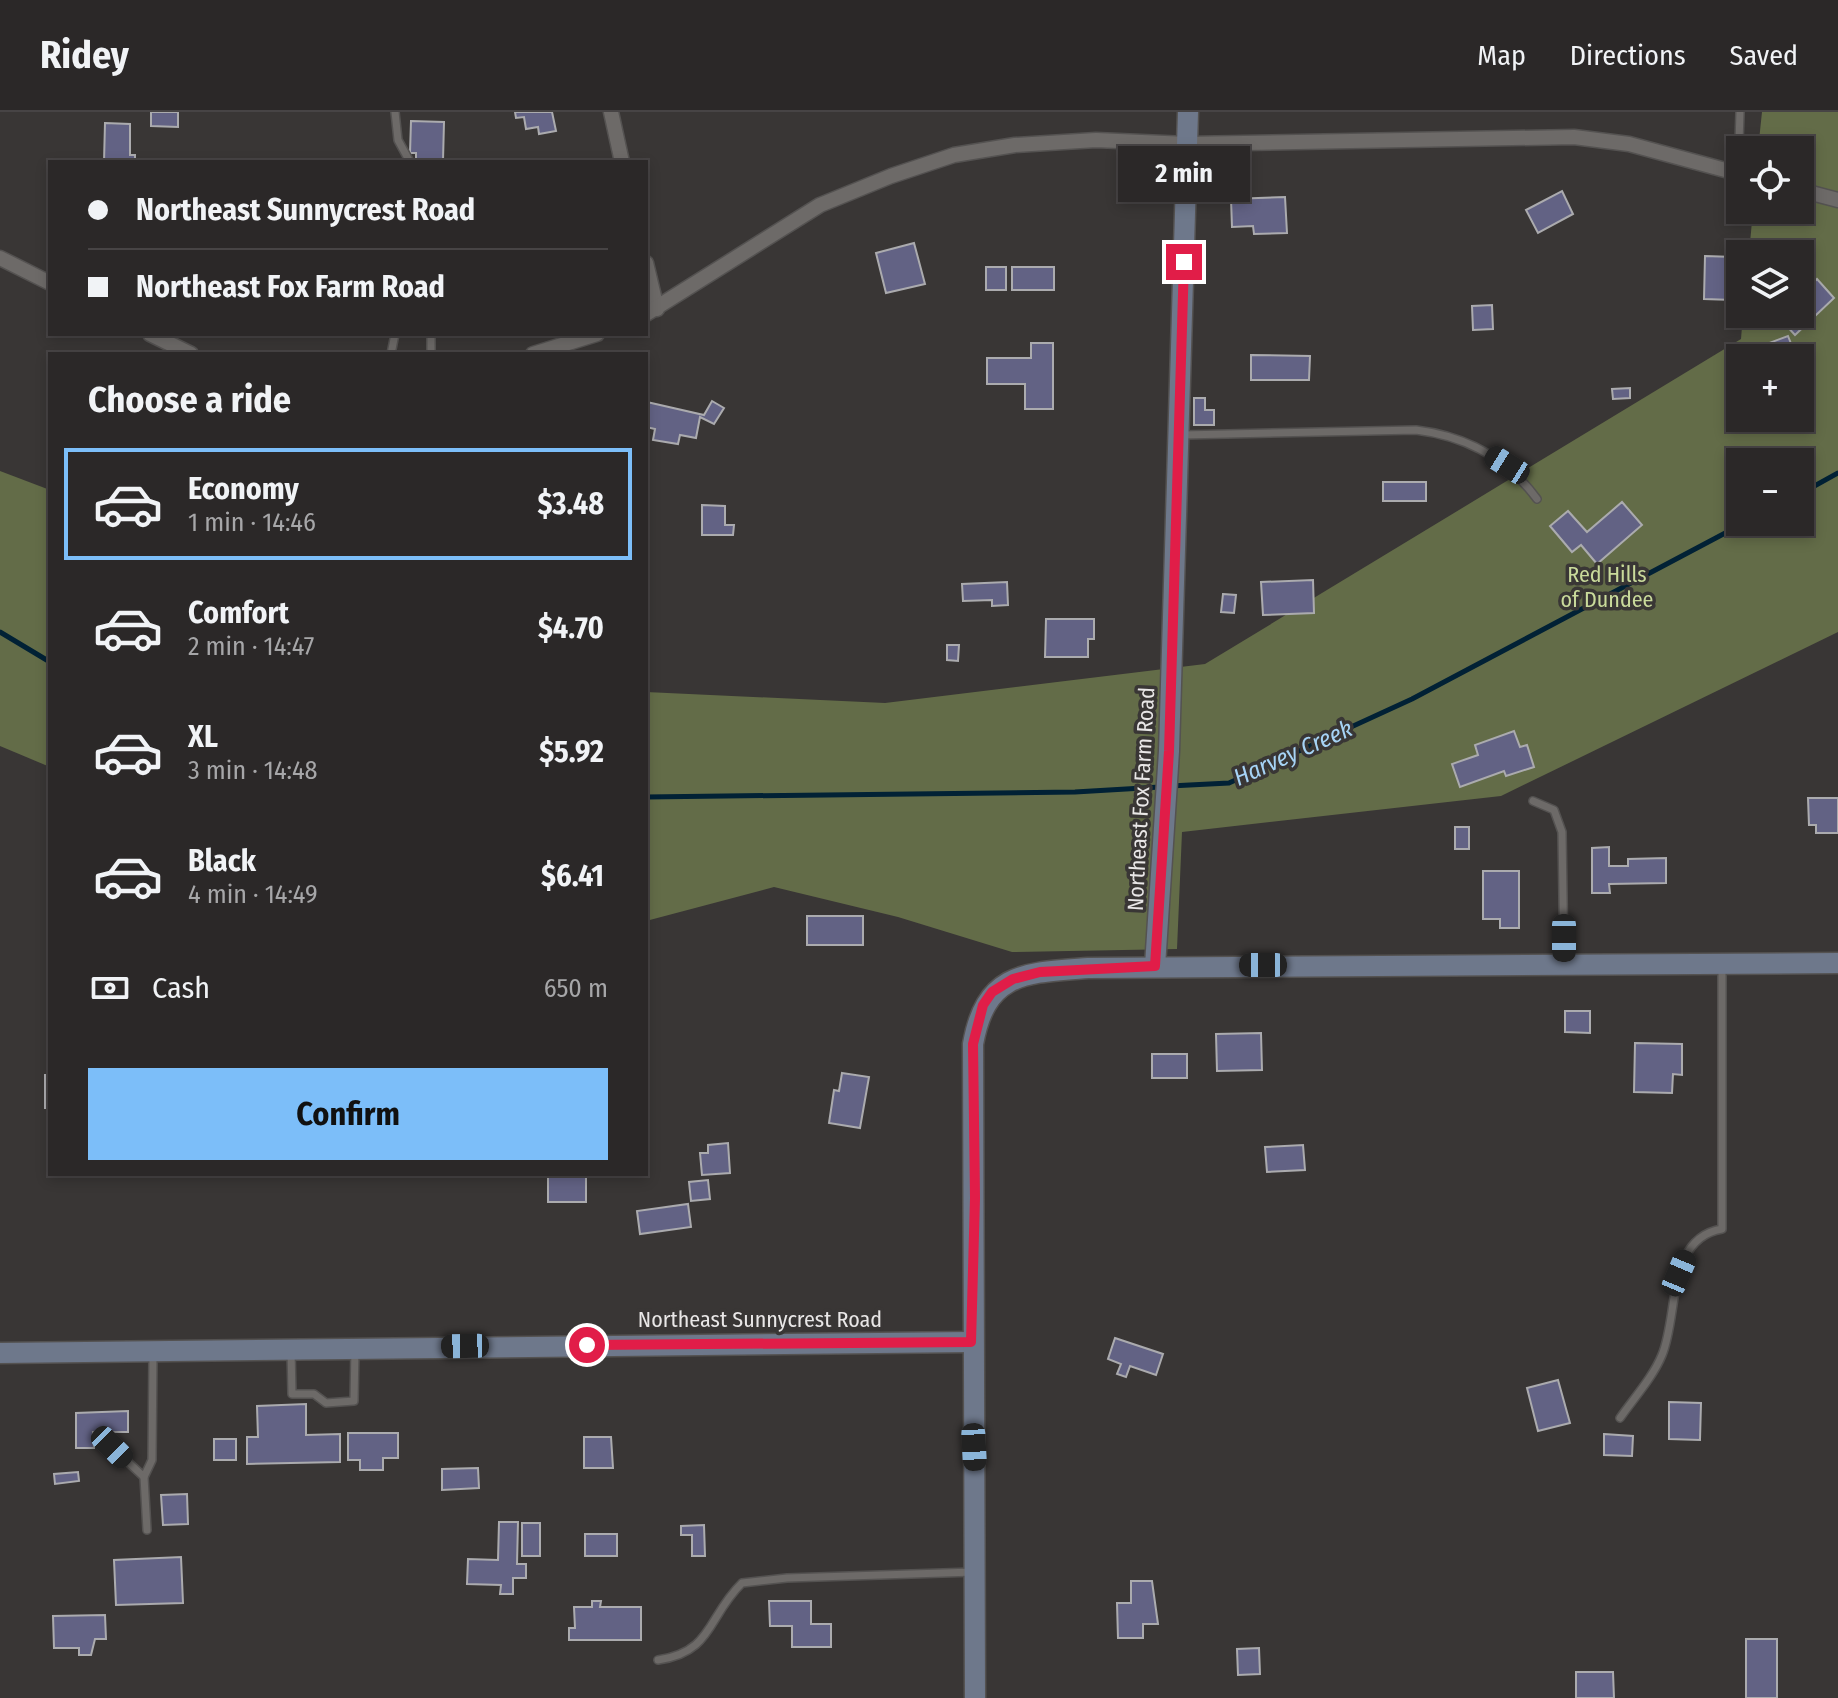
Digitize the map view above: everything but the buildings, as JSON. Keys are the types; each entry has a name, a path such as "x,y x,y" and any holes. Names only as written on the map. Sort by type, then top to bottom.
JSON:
{"street":[{"path":"611,112 622,160"},
{"name":"Northeast Fox Farm Road","path":"1155,966 1169,751 1188,112"},
{"path":"648,283 651,312 820,205 954,155 1058,141 1187,144 1574,137 1629,144 1726,170"},
{"path":"1814,194 1838,200"},
{"path":"0,258 48,282"},
{"path":"154,336 187,352"},
{"path":"539,352 591,336"},
{"path":"975,1698 976,1572 971,1342 975,1198 973,1044 983,1005 992,992 1013,979 1040,972 1155,966 1838,963"},
{"name":"Northeast Sunnycrest Road","path":"0,1353 971,1342"}],"lane":[{"path":"395,112 398,140 409,160"},
{"path":"1740,112 1740,136"},
{"path":"1178,435 1416,430 1442,434 1507,465 1537,499"},
{"path":"1533,801 1554,810 1562,832 1564,964"},
{"path":"1620,1418 1661,1359 1679,1273 1691,1244 1699,1236 1722,1229 1722,963"},
{"path":"291,1349 292,1394 314,1394 326,1403 354,1401 355,1348"},
{"path":"147,1530 144,1477 152,1460 153,1351"},
{"path":"112,1447 144,1477"},
{"path":"658,1660 679,1657 701,1643 717,1612 742,1583 787,1578 976,1572"}],"green space":[{"name":"Red Hills of Dundee","path":"1762,112 1838,112 1838,632 1501,796 1182,832 1177,949 1012,952 898,917 774,887 648,920 648,692 885,703 1205,664 1726,348 1726,432 1814,432 1814,344 1733,344 1741,339 1742,328 1814,328 1814,240 1750,240 1752,224 1814,224 1814,136 1759,136"},
{"path":"0,471 48,489 48,766 0,746"}],"waterway":[{"name":"Harvey Creek","path":"1814,486 1838,473"},
{"name":"Harvey Creek","path":"1170,786 1229,783 1412,699 1726,533"},
{"name":"Harvey Creek","path":"0,632 48,661"},
{"name":"Harvey Creek","path":"648,797 1075,792 1160,787"}],"route":[{"path":"587,1345 971,1342 975,1198 973,1044 983,1005 992,992 1013,979 1040,972 1155,966 1169,751 1184,262"}]}
